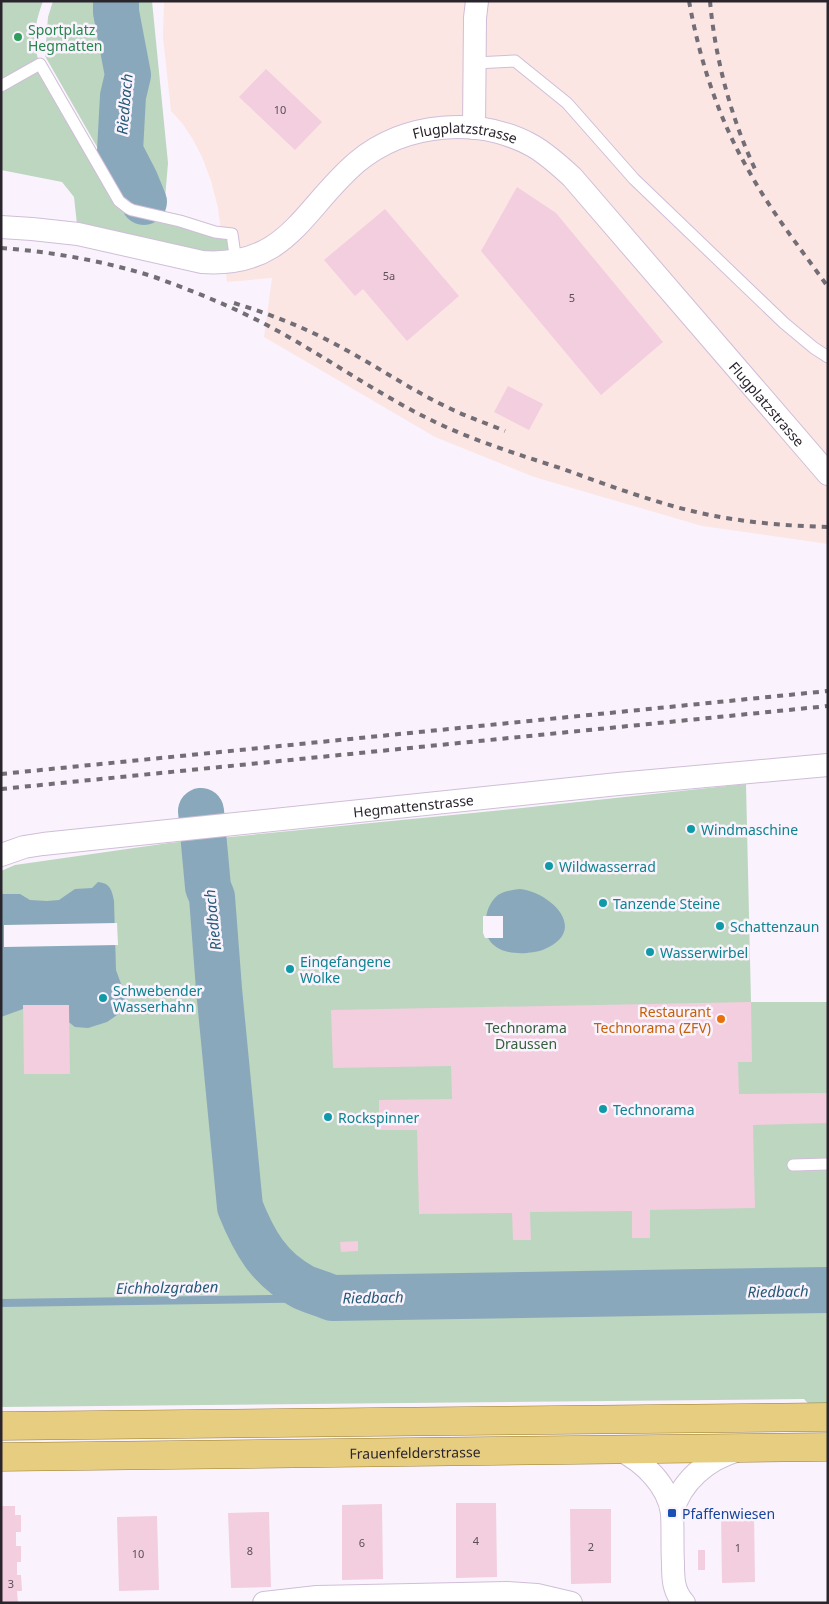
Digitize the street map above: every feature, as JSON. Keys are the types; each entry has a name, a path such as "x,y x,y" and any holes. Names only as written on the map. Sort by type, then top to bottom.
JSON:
{"main road":[{"path":"1,1426 825,1416"},
{"name":"Frauenfelderstrasse","path":"1,1457 828,1447"}],"street":[{"path":"474,128 477,1"},
{"name":"Flugplatzstrasse","path":"1,227 32,228 78,234 202,262 236,262 262,254 284,238 340,178 375,150 403,137 424,131 474,128 504,134 532,146 547,155 572,177 823,460"},
{"name":"Hegmattenstrasse","path":"1,855 24,847 43,844 618,784 828,765"},
{"path":"672,1513 678,1495 690,1479 717,1458 742,1448"},
{"path":"620,1450 634,1457 658,1481 667,1495 672,1513 673,1580 676,1600"},
{"path":"264,1603 317,1597 507,1593 537,1595 572,1603"}],"lane":[{"path":"475,63 515,61 551,89 580,116 613,156 659,204 784,323 828,357"},
{"path":"1,86 40,64 119,201 132,210 180,221 215,232 232,234 236,262"},
{"path":"793,1165 828,1164"}],"shaded area":[{"path":"164,1 828,1 828,544 702,526 534,477 435,437 264,337 272,278 227,282 218,208 211,181 192,138 171,111 163,37"}],"green space":[{"path":"1,1 43,1 35,32 37,56 40,64 119,201 226,234 236,262 78,234 74,197 62,182 1,170"},
{"path":"53,1 152,1 168,163 165,199 153,206 124,194 45,56 48,17"},
{"name":"Technorama Draussen","path":"746,784 751,1002 828,1002 828,1414 820,1416 804,1399 1,1407 1,871 15,865 169,843"}],"water":[{"path":"98,882 110,888 114,901 116,970 125,995 125,1002 120,1013 107,1022 88,1028 75,1027 57,1013 32,1007 1,1017 1,894 20,894 30,900 59,900 75,889 92,888"},
{"path":"520,889 531,892 552,903 560,912 564,921 565,930 560,939 549,947 536,952 518,953 502,950 490,941 487,935 485,927 487,915 493,900 498,895"}],"pier":[{"path":"483,916 503,916 503,938 485,938 483,933"},
{"path":"117,923 118,945 4,947 4,925"}],"building":[{"path":"266,69 322,122 295,150 239,97"},
{"path":"517,187 556,213 663,342 601,395 481,251"},
{"path":"385,209 459,296 407,341 363,289 355,296 324,260"},
{"path":"508,386 543,404 529,430 494,412"},
{"name":"Technorama","path":"751,1002 752,1062 738,1062 739,1094 828,1093 828,1123 753,1125 755,1208 650,1210 650,1238 632,1238 632,1211 530,1212 531,1240 513,1240 512,1213 419,1214 417,1130 379,1130 379,1100 452,1099 451,1066 333,1068 331,1010"},
{"path":"23,1005 69,1005 70,1074 24,1074"},
{"path":"358,1241 358,1251 341,1252 340,1242"},
{"path":"456,1503 496,1503 497,1577 456,1578"},
{"path":"382,1504 383,1579 342,1580 342,1505"},
{"path":"1,1506 15,1506 15,1515 21,1515 21,1532 16,1532 16,1546 21,1546 21,1562 17,1562 17,1575 21,1575 22,1591 17,1591 18,1603 1,1603"},
{"path":"570,1509 611,1509 611,1583 571,1584"},
{"path":"721,1511 754,1511 755,1582 722,1583"},
{"path":"269,1512 271,1587 231,1588 228,1513"},
{"path":"157,1516 159,1590 119,1591 117,1517"},
{"path":"698,1550 705,1550 705,1570 698,1570"}],"waterway":[{"name":"Riedbach","path":"116,1 116,12 128,75 123,96 120,151 144,202"},
{"name":"Riedbach","path":"201,811 208,887 212,897 240,1207 257,1243 272,1263 291,1280 303,1287 332,1298 828,1290"},
{"name":"Eichholzgraben","path":"1,1303 332,1298"}],"railway":[{"path":"689,1 699,46 712,90 739,153 787,231 828,287"},
{"path":"710,1 712,22 725,87 746,149 755,169"},
{"path":"1,248 82,259 161,279"},
{"path":"154,277 237,310 303,345 407,408 441,425 491,445 637,495 695,512 757,522 828,527"},
{"path":"234,303 277,318 319,336 436,401 505,431"},
{"path":"1,774 828,691"},
{"path":"1,789 828,706"}],"place":[{"name":"Sportplatz Hegmatten","path":"18,37"},
{"name":"Windmaschine","path":"691,829"},
{"name":"Wildwasserrad","path":"549,866"},
{"name":"Tanzende Steine","path":"603,903"},
{"name":"Schattenzaun","path":"720,926"},
{"name":"Wasserwirbel","path":"650,952"},
{"name":"Eingefangene Wolke","path":"290,969"},
{"name":"Schwebender Wasserhahn","path":"103,998"},
{"name":"Restaurant Technorama (ZFV)","path":"721,1019"},
{"name":"Technorama","path":"603,1109"},
{"name":"Rockspinner","path":"328,1117"},
{"name":"Pfaffenwiesen","path":"672,1513"}]}
